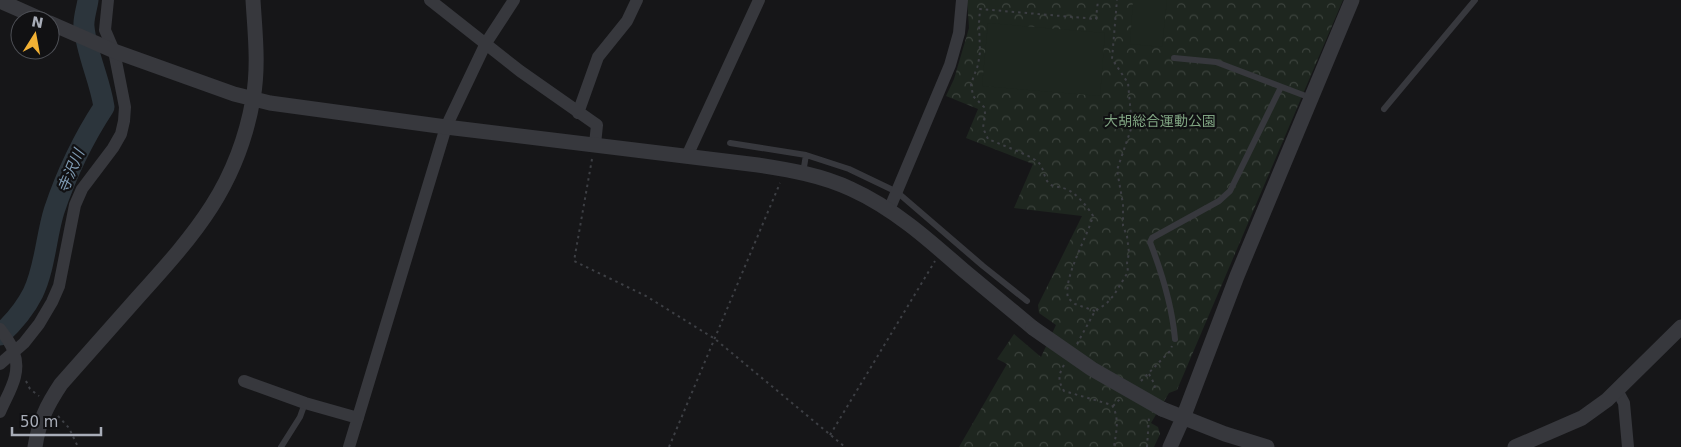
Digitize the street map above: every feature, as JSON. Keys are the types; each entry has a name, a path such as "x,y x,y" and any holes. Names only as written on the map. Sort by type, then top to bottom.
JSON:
{"street":[{"path":"0,364 24,343 52,302 60,286 74,205 82,190 121,134 125,107 114,51 105,30 108,0"},
{"path":"35,447 48,404 61,384 198,228 218,197 235,163 243,142 253,99 256,55 253,0"},
{"path":"430,0 553,95 597,125 595,144"},
{"path":"349,447 446,127 486,43 514,0"},
{"path":"578,113 598,57 627,21 637,0"},
{"path":"687,156 759,0"},
{"path":"889,210 950,65 960,33 962,0"},
{"path":"1170,447 1183,418 1237,276 1352,0"},
{"path":"0,1 20,10"},
{"path":"60,28 114,51 234,94 270,103 446,127 758,165 803,172 827,180 850,189 889,210 942,251 1033,328 1092,369 1162,409 1266,447"},
{"path":"1516,447 1582,418 1607,400 1681,326"},
{"path":"0,412 12,386 17,369 14,352 3,333"},
{"path":"244,381 305,404 358,418"},
{"path":"1618,390 1624,403 1628,447"}],"lane":[{"path":"1384,109 1475,0"},
{"path":"1174,58 1216,62 1311,98"},
{"path":"1175,339 1174,323 1165,282 1150,242 1152,238 1219,202 1230,191 1281,87"},
{"path":"730,143 806,155 849,169 897,192 1027,301"},
{"path":"758,165 761,149"},
{"path":"803,172 806,155"},
{"path":"974,279 983,266"},
{"path":"281,447 300,417 305,404"}],"path":[{"path":"1098,0 1096,18 980,9 980,52 978,65 971,84 973,96 984,107 983,128 988,139 1037,161 1043,168 1047,182 1052,186 1074,192 1079,200 1086,204 1093,216 1068,281 1066,291 1068,298 1075,304 1095,311 1106,304 1114,295 1128,272 1128,244 1123,226 1123,204 1117,170 1132,126 1128,83 1112,59 1117,0"},
{"path":"595,144 574,261 646,296 715,339 845,447"},
{"path":"669,447 786,169"},
{"path":"830,435 942,251"},
{"path":"1142,380 1170,351 1175,339"},
{"path":"17,369 25,377 30,389 48,404 68,428 78,447"},
{"path":"1113,406 1120,400"}],"green space":[{"name":"大胡総合運動公園","path":"967,0 1343,0 1177,390 1169,393 1151,423 1158,427 1160,434 1154,447 959,447 1007,364 997,359 1014,334 1041,357 1056,325 1039,313 1038,305 1082,216 1014,208 1033,164 966,138 978,109 946,96 954,79 969,28"},
{"path":"1133,0 1167,0 1162,47 1130,44"},
{"path":"988,23 1105,33 1100,96 982,86"}],"waterway":[{"name":"寺沢川","path":"0,335 18,316 33,293 43,263 54,211 82,144 104,107 84,27 88,0"}]}
